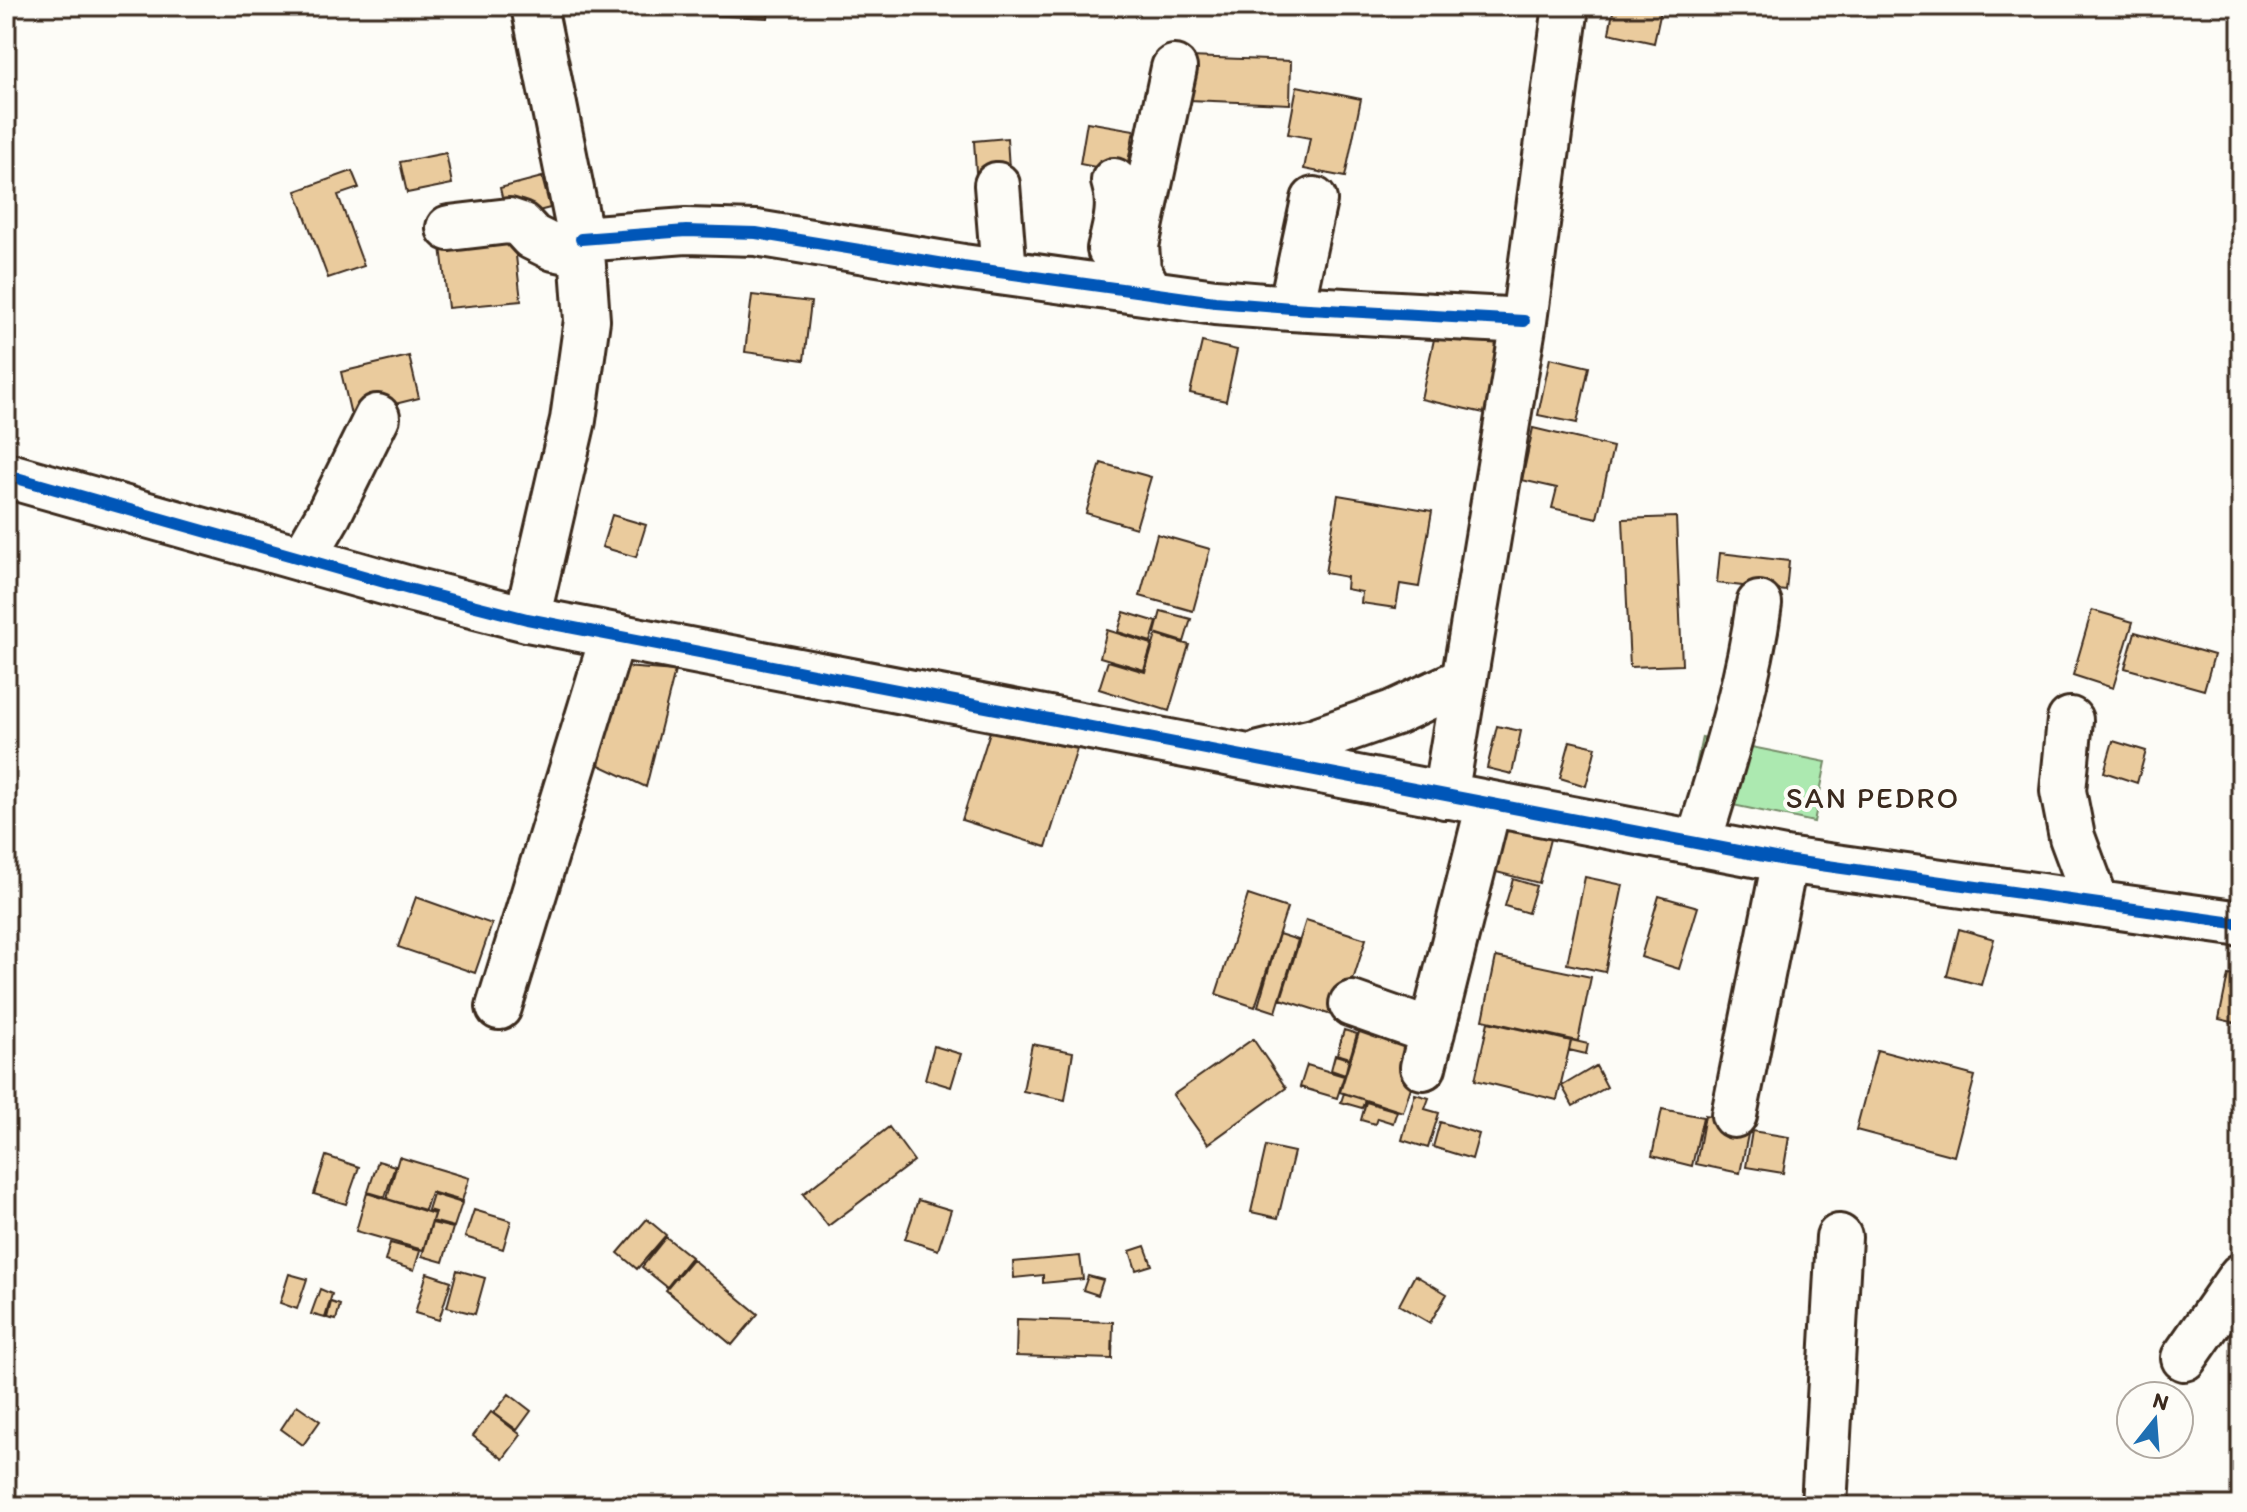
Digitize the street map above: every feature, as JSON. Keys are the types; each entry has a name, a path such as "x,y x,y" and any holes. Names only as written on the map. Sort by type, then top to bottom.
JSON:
{"street":[{"path":"527,619 573,420 587,320 581,246 534,6"},
{"path":"1445,796 1524,321 1566,6"},
{"path":"1151,293 1138,270 1136,246 1174,68"},
{"path":"1101,286 1117,220 1119,195 1114,181"},
{"path":"997,185 1004,272"},
{"path":"1291,308 1314,200"},
{"path":"449,228 509,221 521,225 532,237 554,248 686,231 756,233 1215,302 1524,321"},
{"path":"303,559 377,417"},
{"path":"6,475 409,589 527,619 1785,860 2241,924"},
{"path":"1698,844 1736,717 1754,644 1759,604"},
{"path":"499,1007 613,636"},
{"path":"1247,758 1313,741 1393,713 1464,680"},
{"path":"2070,720 2063,791 2072,837 2097,904"},
{"path":"1352,1004 1428,1049 1489,804"},
{"path":"1734,1115 1785,860"},
{"path":"1824,1506 1839,1237"},
{"path":"2184,1358 2241,1276"}],"green space":[{"path":"1702,737 1826,762 1814,822 1690,796"}],"building":[{"path":"706,6 769,6 768,18 706,15"},
{"path":"1614,6 1662,6 1654,43 1609,33"},
{"path":"1190,57 1291,61 1290,104 1189,100"},
{"path":"1297,86 1361,99 1345,177 1304,169 1310,138 1288,134"},
{"path":"1087,122 1134,130 1126,173 1080,164"},
{"path":"1007,138 1009,169 976,172 974,141"},
{"path":"446,153 452,184 407,193 400,162"},
{"path":"352,171 359,188 338,195 364,266 328,278 296,191"},
{"path":"542,177 550,208 507,219 500,188"},
{"path":"513,229 521,301 448,308 440,237"},
{"path":"752,295 811,302 804,360 745,352"},
{"path":"1438,321 1501,335 1484,413 1421,399"},
{"path":"1202,342 1237,350 1226,401 1190,393"},
{"path":"409,356 419,398 351,415 341,372"},
{"path":"1550,358 1589,367 1577,423 1538,415"},
{"path":"1533,428 1613,447 1597,518 1552,508 1557,488 1522,480"},
{"path":"1101,463 1151,477 1136,528 1086,513"},
{"path":"1338,495 1432,511 1419,587 1400,584 1396,608 1361,603 1362,592 1346,589 1347,577 1325,573"},
{"path":"612,515 646,525 636,557 602,547"},
{"path":"1676,517 1682,665 1630,667 1623,519"},
{"path":"1157,534 1210,549 1193,611 1140,596"},
{"path":"1720,553 1789,561 1786,591 1717,583"},
{"path":"2092,610 2133,622 2113,688 2073,675"},
{"path":"1161,611 1191,619 1184,642 1155,633"},
{"path":"1124,612 1157,622 1151,642 1118,632"},
{"path":"1107,630 1152,644 1144,670 1100,657"},
{"path":"2135,632 2214,655 2204,690 2125,668"},
{"path":"1156,635 1189,645 1169,711 1099,689 1108,661 1145,672"},
{"path":"624,667 675,671 646,787 599,765"},
{"path":"994,719 1078,746 1046,847 962,820"},
{"path":"1497,726 1521,731 1512,774 1487,768"},
{"path":"1570,741 1596,747 1586,786 1560,778"},
{"path":"2113,741 2146,751 2137,783 2104,772"},
{"path":"1492,824 1550,839 1539,883 1481,868"},
{"path":"1585,877 1623,885 1605,972 1567,964"},
{"path":"1513,879 1536,886 1528,913 1505,906"},
{"path":"1248,895 1287,908 1255,1007 1216,994"},
{"path":"1659,896 1698,907 1679,969 1641,957"},
{"path":"416,897 492,924 475,973 398,947"},
{"path":"1306,920 1366,939 1341,1018 1281,999"},
{"path":"1959,929 1994,939 1981,985 1947,976"},
{"path":"1279,934 1298,940 1276,1012 1258,1006"},
{"path":"1496,957 1591,977 1578,1041 1483,1020"},
{"path":"2228,975 2241,977 2241,1024 2219,1019"},
{"path":"1364,1017 1427,1037 1403,1112 1340,1092"},
{"path":"1488,1022 1571,1041 1557,1100 1475,1080"},
{"path":"1344,1030 1357,1034 1350,1058 1337,1054"},
{"path":"1253,1039 1286,1088 1208,1144 1173,1095"},
{"path":"1571,1040 1588,1044 1586,1054 1569,1050"},
{"path":"1032,1044 1073,1052 1065,1100 1023,1091"},
{"path":"934,1046 961,1054 951,1087 925,1079"},
{"path":"1877,1050 1975,1076 1954,1156 1856,1130"},
{"path":"1335,1055 1349,1059 1345,1075 1331,1070"},
{"path":"1307,1065 1344,1076 1337,1098 1300,1087"},
{"path":"1596,1066 1607,1087 1573,1106 1562,1086"},
{"path":"1344,1093 1365,1100 1362,1108 1341,1102"},
{"path":"1415,1094 1429,1098 1425,1109 1439,1113 1428,1148 1402,1140"},
{"path":"1366,1102 1397,1111 1393,1123 1377,1118 1375,1124 1361,1120"},
{"path":"1662,1109 1703,1117 1692,1166 1652,1156"},
{"path":"1705,1115 1750,1125 1740,1173 1696,1164"},
{"path":"1440,1122 1479,1134 1472,1159 1433,1147"},
{"path":"889,1127 914,1161 828,1226 803,1194"},
{"path":"1752,1131 1789,1137 1783,1173 1746,1167"},
{"path":"1266,1146 1294,1152 1278,1218 1251,1212"},
{"path":"326,1156 359,1167 346,1204 314,1194"},
{"path":"399,1157 469,1178 462,1201 431,1192 425,1210 387,1199"},
{"path":"378,1161 395,1166 385,1197 368,1192"},
{"path":"367,1193 434,1214 423,1250 356,1231"},
{"path":"433,1194 462,1203 454,1227 432,1221 435,1212 428,1210"},
{"path":"918,1200 951,1210 938,1250 905,1239"},
{"path":"474,1210 511,1221 503,1249 465,1237"},
{"path":"647,1219 666,1235 637,1269 618,1253"},
{"path":"432,1223 453,1228 443,1262 422,1256"},
{"path":"666,1237 691,1257 667,1287 642,1267"},
{"path":"390,1243 420,1251 414,1270 385,1261"},
{"path":"1145,1246 1152,1265 1136,1270 1130,1251"},
{"path":"1080,1256 1083,1279 1043,1283 1043,1275 1014,1278 1013,1262"},
{"path":"692,1259 758,1314 732,1345 666,1290"},
{"path":"457,1270 485,1278 475,1314 447,1307"},
{"path":"427,1273 451,1281 439,1320 415,1313"},
{"path":"289,1274 307,1279 297,1309 280,1303"},
{"path":"1415,1275 1447,1294 1430,1323 1399,1305"},
{"path":"1088,1276 1103,1280 1098,1295 1083,1290"},
{"path":"320,1289 332,1294 325,1318 311,1314"},
{"path":"331,1302 340,1305 336,1320 327,1318"},
{"path":"1017,1319 1113,1322 1112,1359 1016,1356"},
{"path":"509,1394 531,1411 517,1430 494,1413"},
{"path":"297,1405 320,1421 303,1445 281,1429"},
{"path":"491,1412 521,1435 503,1459 473,1436"}],"cycle path":[{"path":"581,239 686,231 756,233 963,267 1215,302 1524,321"},
{"path":"6,475 409,589 527,619 1785,860 2241,924"}],"district":[{"name":"SAN PEDRO","path":"1873,798"}]}
